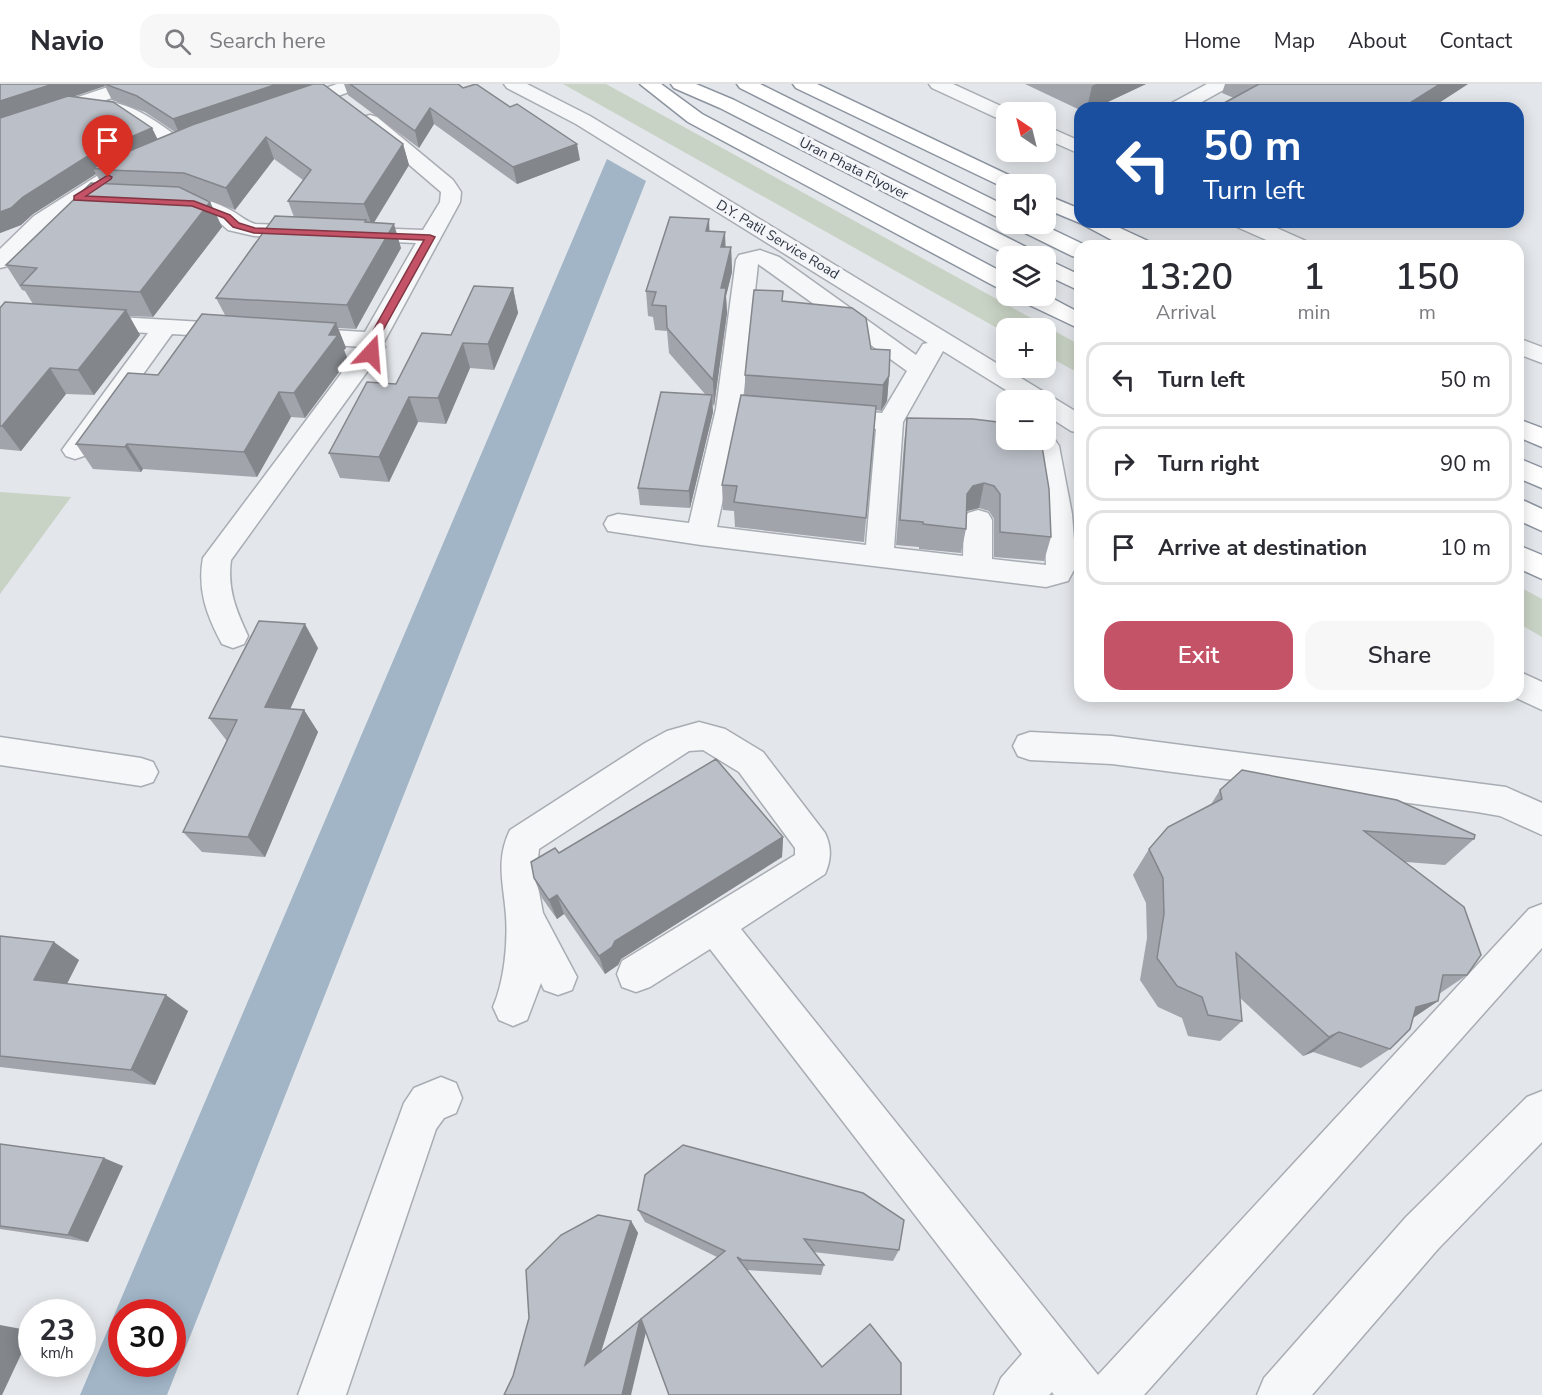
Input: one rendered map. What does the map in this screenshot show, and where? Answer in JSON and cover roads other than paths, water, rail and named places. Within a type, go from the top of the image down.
[{"type":"highway","points":[[649,84],[695,118],[996,278]]},
{"type":"highway","name":"Uran Phata Flyover","points":[[680,84],[727,104],[1006,246]]},
{"type":"highway","name":"Uran Phata Flyover","points":[[746,84],[996,209]]},
{"type":"highway","points":[[801,84],[996,176]]},
{"type":"highway","points":[[1056,206],[1074,214]]},
{"type":"highway","points":[[1102,228],[1128,240]]},
{"type":"highway","points":[[1045,234],[1074,248]]},
{"type":"highway","points":[[1056,271],[1074,281]]},
{"type":"highway","points":[[1049,306],[1074,319]]},
{"type":"highway","points":[[1524,430],[1542,438]]},
{"type":"highway","points":[[1524,470],[1542,479]]},
{"type":"highway","points":[[1524,511],[1542,520]]},
{"type":"highway","points":[[1524,558],[1542,568]]},
{"type":"street","points":[[0,129],[135,84]]},
{"type":"street","points":[[277,111],[324,88],[354,84]]},
{"type":"street","name":"D.Y. Patil Service Road","points":[[513,84],[583,120],[938,340],[1023,390]]},
{"type":"street","points":[[938,84],[996,110]]},
{"type":"street","points":[[1188,102],[1221,84]]},
{"type":"street","points":[[324,88],[400,145],[446,184],[451,192],[450,202],[371,343]]},
{"type":"street","points":[[56,110],[103,105],[125,109],[185,143],[158,155]]},
{"type":"street","points":[[1056,137],[1074,145]]},
{"type":"street","points":[[0,261],[42,221],[108,177],[128,168]]},
{"type":"street","points":[[77,198],[112,200]]},
{"type":"street","points":[[147,201],[194,203],[227,217],[236,225],[254,230],[430,237]]},
{"type":"street","points":[[1258,228],[1285,240]]},
{"type":"street","points":[[701,535],[740,410],[747,260],[760,257],[771,262],[920,369]]},
{"type":"street","points":[[0,317],[367,339],[371,343],[373,347],[371,353],[218,558],[213,578],[215,597],[233,636]]},
{"type":"street","points":[[75,450],[165,327]]},
{"type":"street","points":[[879,557],[897,429],[920,369],[938,340]]},
{"type":"street","points":[[1524,348],[1542,356]]},
{"type":"street","points":[[1056,410],[1074,420]]},
{"type":"street","points":[[852,419],[897,429]]},
{"type":"street","points":[[618,524],[1046,576],[1058,573],[1061,566],[1058,514],[1047,450]]},
{"type":"street","points":[[977,568],[978,520]]},
{"type":"street","points":[[1524,687],[1542,697]]},
{"type":"street","points":[[513,1007],[521,988],[525,917],[518,876],[522,841],[679,741],[699,735],[713,738],[751,762],[813,844],[812,863],[636,974]]},
{"type":"street","points":[[1030,746],[1112,750],[1478,797],[1506,802],[1542,820]]},
{"type":"street","points":[[0,751],[141,772]]},
{"type":"street","points":[[525,917],[558,977]]},
{"type":"street","points":[[1112,1395],[1542,921]]},
{"type":"street","points":[[714,926],[752,971],[1084,1395]]},
{"type":"street","points":[[322,1395],[419,1118],[429,1103],[441,1098]]},
{"type":"street","points":[[1281,1395],[1422,1233],[1542,1112]]},
{"type":"street","points":[[1018,1395],[1052,1355]]},
{"type":"water","points":[[607,159],[646,181],[186,1347],[186,1299],[121,1299]]},
{"type":"water","points":[[108,1329],[108,1377],[174,1377],[167,1395],[80,1395],[88,1377],[96,1377],[96,1357]]}]
